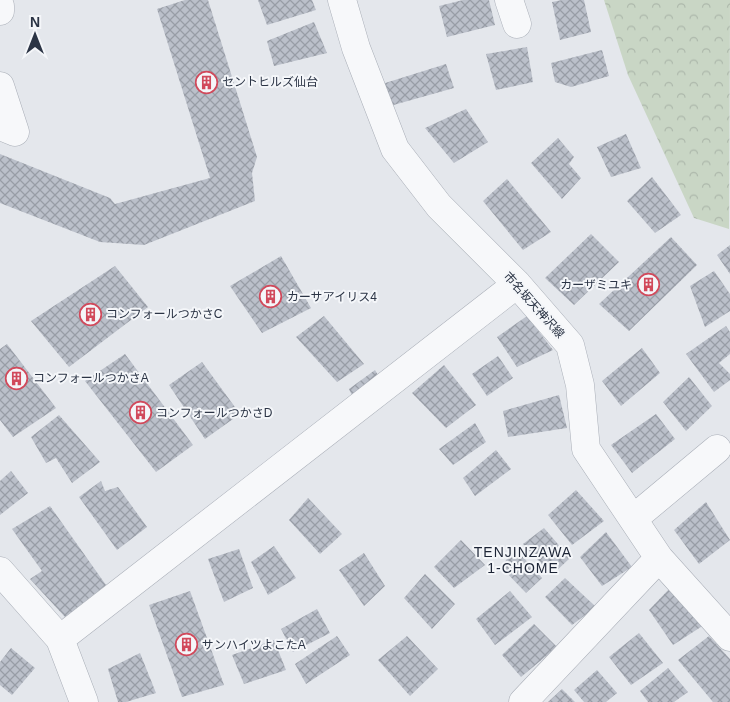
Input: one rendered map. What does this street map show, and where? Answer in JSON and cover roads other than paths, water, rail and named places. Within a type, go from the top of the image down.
[{"type":"street","name":"市名坂天神沢線","points":[[342,0],[356,48],[395,149],[439,206],[517,284],[570,345],[580,385],[586,449],[659,558],[730,637]]},
{"type":"street","points":[[0,6],[0,11]]},
{"type":"street","points":[[0,86],[15,132],[0,126]]},
{"type":"street","points":[[60,639],[517,284]]},
{"type":"street","points":[[633,519],[717,449]]},
{"type":"street","points":[[524,702],[659,558]]},
{"type":"street","points":[[0,571],[60,639],[84,702]]},
{"type":"place","name":"セントヒルズ仙台","points":[[206,82]]},
{"type":"place","name":"カーザミユキ","points":[[648,285]]},
{"type":"place","name":"カーサアイリス4","points":[[271,297]]},
{"type":"place","name":"コンフォールつかさC","points":[[90,314]]},
{"type":"place","name":"コンフォールつかさA","points":[[17,378]]},
{"type":"place","name":"コンフォールつかさD","points":[[140,413]]},
{"type":"place","name":"サンハイツよこたA","points":[[186,645]]},
{"type":"district","name":"TENJINZAWA 1-CHOME","points":[[523,560]]}]
